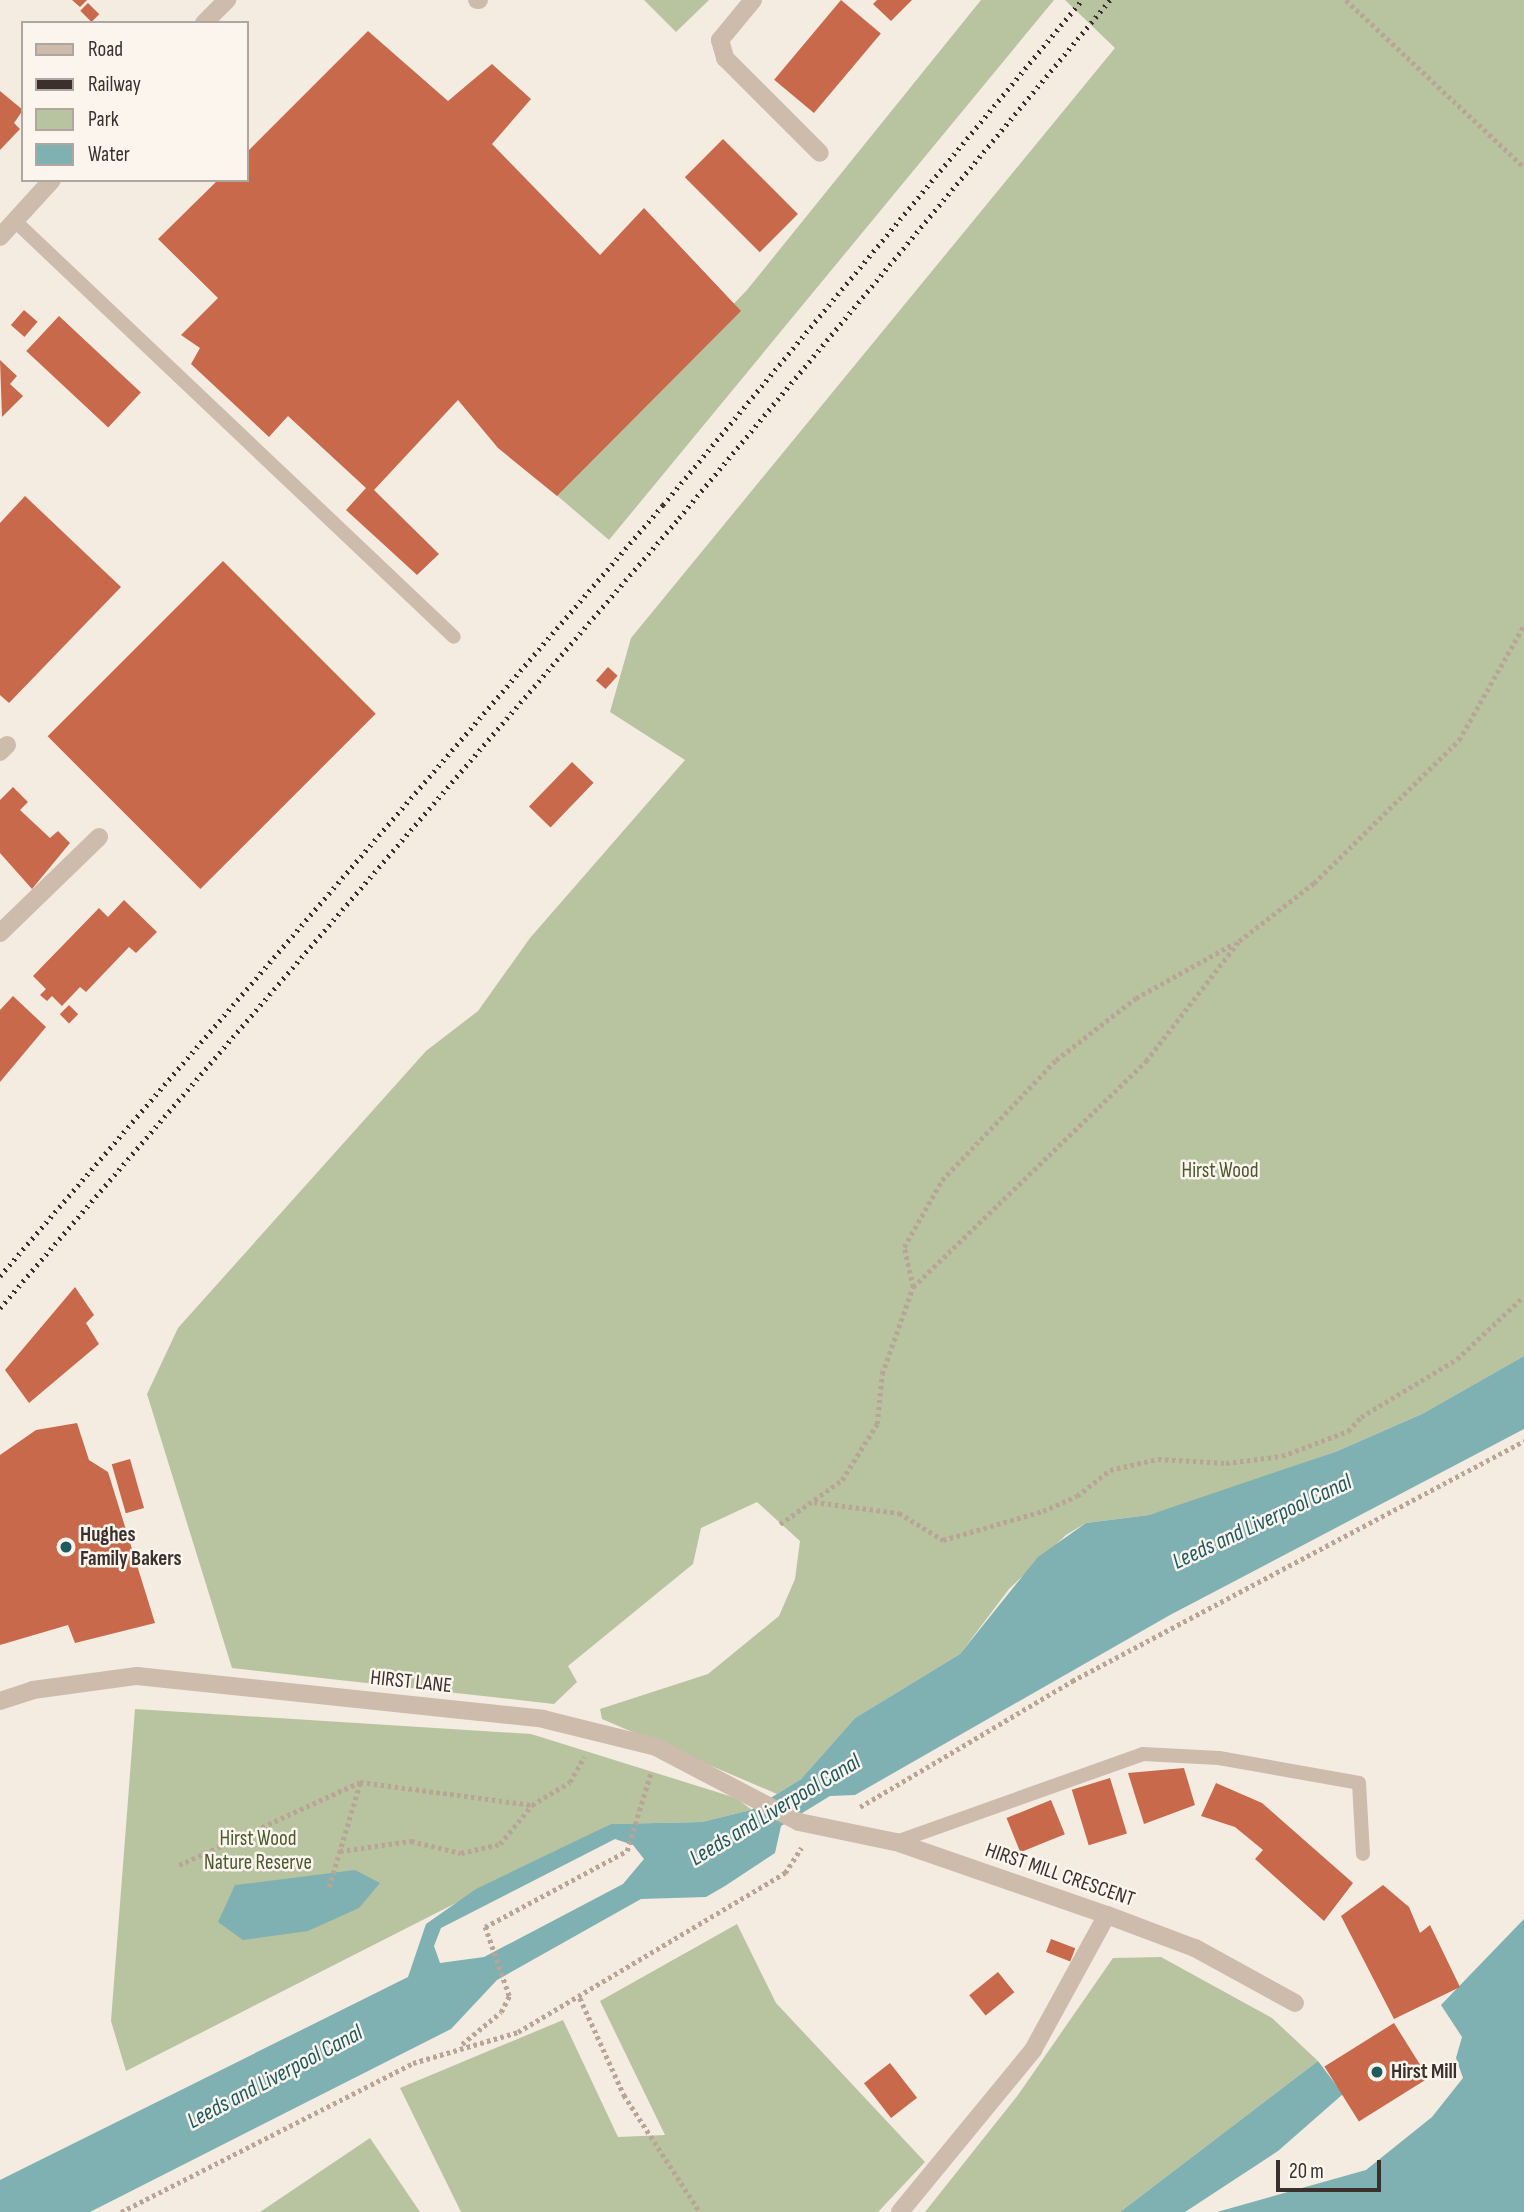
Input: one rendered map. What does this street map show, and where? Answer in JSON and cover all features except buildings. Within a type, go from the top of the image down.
[{"type":"street","points":[[206,21],[227,0]]},
{"type":"street","points":[[753,0],[720,40],[725,58],[820,153]]},
{"type":"street","points":[[0,237],[50,182]]},
{"type":"street","points":[[0,933],[99,837]]},
{"type":"street","name":"HIRST LANE","points":[[0,1701],[33,1690],[136,1676],[543,1719],[656,1747],[799,1822]]},
{"type":"street","name":"HIRST MILL CRESCENT","points":[[799,1822],[895,1842],[1107,1915],[1195,1948],[1295,2003]]},
{"type":"street","points":[[900,2212],[1033,2050],[1107,1915]]},
{"type":"lane","points":[[16,222],[454,637]]},
{"type":"lane","points":[[895,1842],[1143,1754],[1219,1758],[1359,1783],[1363,1854]]},
{"type":"path","points":[[1346,0],[1524,167]]},
{"type":"path","points":[[913,1287],[904,1247],[942,1180],[1056,1060],[1136,998],[1239,941],[1314,883],[1459,740],[1524,625]]},
{"type":"path","points":[[780,1524],[842,1480],[877,1424],[882,1374],[913,1287],[1146,1061],[1239,941]]},
{"type":"path","points":[[814,1502],[899,1513],[943,1540],[1043,1511],[1077,1496],[1110,1470],[1158,1459],[1226,1463],[1282,1457],[1348,1432],[1361,1417],[1457,1359],[1524,1296]]},
{"type":"path","points":[[460,2045],[518,2032],[580,1998],[634,1959],[785,1873],[805,1843],[824,1829],[1072,1681],[1524,1441]]},
{"type":"path","points":[[121,2212],[460,2045],[502,2012],[509,1996],[485,1943],[485,1927],[627,1851],[642,1814],[656,1747]]},
{"type":"path","points":[[340,1851],[411,1841],[461,1853],[500,1844],[532,1805],[570,1782],[588,1750]]},
{"type":"path","points":[[178,1865],[360,1782],[532,1805]]},
{"type":"path","points":[[329,1887],[360,1782]]},
{"type":"path","points":[[580,1998],[624,2095],[701,2212]]},
{"type":"green space","points":[[644,0],[709,0],[676,32]]},
{"type":"green space","points":[[981,0],[1054,0],[609,540],[553,492],[747,290]]},
{"type":"green space","name":"Hirst Wood","points":[[1065,0],[1524,0],[1524,1356],[1422,1414],[1335,1452],[1200,1500],[1149,1515],[1086,1523],[1066,1535],[1009,1589],[960,1654],[855,1718],[801,1779],[777,1794],[602,1719],[600,1709],[708,1674],[779,1616],[795,1579],[800,1541],[757,1502],[701,1528],[693,1564],[568,1666],[577,1682],[554,1704],[232,1668],[147,1394],[178,1328],[426,1051],[478,1011],[530,938],[685,760],[610,712],[631,638],[1115,48]]},
{"type":"green space","name":"Hirst Wood Nature Reserve","points":[[135,1709],[531,1734],[736,1798],[752,1810],[702,1822],[611,1824],[126,2071],[111,2021]]},
{"type":"green space","points":[[737,1924],[776,2003],[925,2162],[878,2212],[461,2212],[400,2088],[563,2020],[618,2137],[665,2135],[600,2001]]},
{"type":"green space","points":[[1161,1957],[1272,2018],[1318,2061],[1120,2212],[925,2212],[1018,2095],[1113,1958]]},
{"type":"green space","points":[[370,2138],[420,2212],[260,2212]]},
{"type":"water","name":"Leeds and Liverpool Canal","points":[[1524,1356],[1524,1429],[1170,1615],[855,1795],[830,1796],[781,1826],[775,1853],[706,1897],[641,1899],[497,1980],[451,2029],[90,2212],[0,2212],[0,2180],[408,1977],[426,1924],[476,1889],[611,1824],[702,1822],[751,1810],[801,1779],[855,1718],[960,1654],[1038,1557],[1086,1523],[1149,1515],[1335,1452],[1422,1414]],"holes":[[[615,1839],[633,1845],[644,1859],[623,1884],[484,1957],[440,1963],[434,1946],[441,1928]]]},
{"type":"water","points":[[355,1870],[380,1883],[359,1908],[308,1931],[243,1940],[218,1922],[235,1885]]},
{"type":"water","points":[[1524,1919],[1524,2212],[1217,2212],[1366,2170],[1432,2117],[1463,2078],[1456,2058],[1462,2037],[1441,2005]]},
{"type":"water","points":[[1318,2061],[1343,2094],[1278,2151],[1185,2212],[1120,2212]]},
{"type":"railway","points":[[0,1276],[663,505],[1082,0]]},
{"type":"railway","points":[[0,1308],[679,518],[1110,0]]},
{"type":"place","name":"Hughes Family Bakers","points":[[66,1547]]},
{"type":"place","name":"Hirst Mill","points":[[1377,2072]]}]
